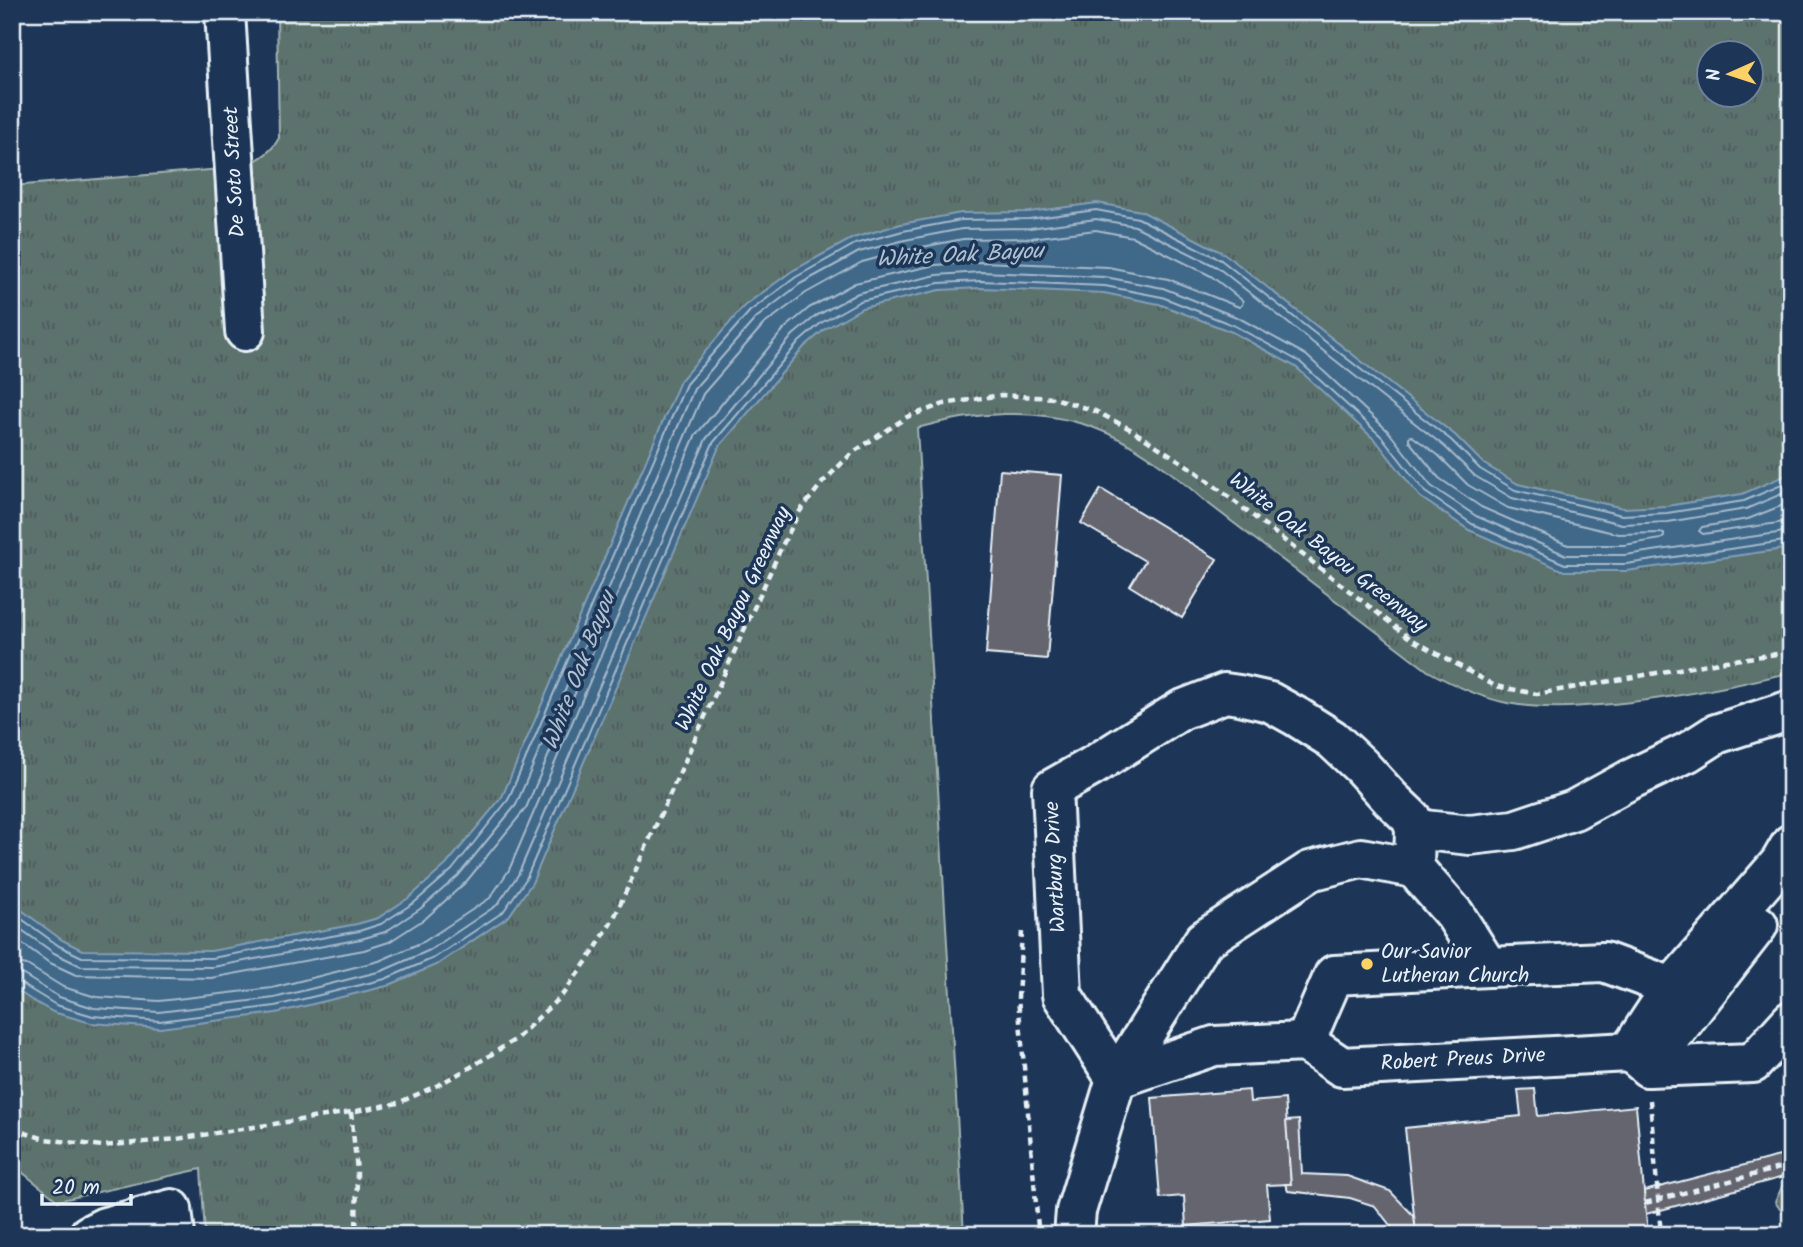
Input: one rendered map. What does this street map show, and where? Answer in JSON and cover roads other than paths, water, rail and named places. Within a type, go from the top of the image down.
[{"type":"street","name":"De Soto Street","points":[[225,12],[245,331]]},
{"type":"street","name":"Wartburg Drive","points":[[1116,1079],[1062,995],[1052,789],[1128,745],[1181,710],[1225,693],[1270,702],[1332,740],[1411,818],[1415,829]]},
{"type":"street","points":[[1414,868],[1415,829],[1470,835],[1514,830],[1574,810],[1716,734],[1791,710]]},
{"type":"street","points":[[1639,1059],[1672,988],[1780,863],[1791,844]]},
{"type":"street","points":[[1074,1235],[1076,1211],[1116,1079],[1204,940],[1310,871],[1361,858],[1414,868],[1455,915],[1488,967]]},
{"type":"street","points":[[1639,1059],[1791,883]]},
{"type":"street","points":[[1116,1079],[1214,1046],[1305,1042],[1334,975],[1604,962],[1672,988]]},
{"type":"street","name":"Robert Preus Drive","points":[[1305,1042],[1342,1067],[1639,1059],[1754,1063],[1791,1021]]},
{"type":"street","points":[[89,1235],[105,1227],[172,1209],[174,1235]]},
{"type":"water","name":"White Oak Bayou","points":[[1097,203],[1141,211],[1225,254],[1455,435],[1484,464],[1518,484],[1623,508],[1667,506],[1742,494],[1791,473],[1791,546],[1626,571],[1564,571],[1469,530],[1420,497],[1377,442],[1296,367],[1232,332],[1159,304],[1104,293],[981,288],[940,290],[862,308],[825,329],[804,347],[719,447],[532,883],[509,916],[438,964],[387,986],[276,1013],[160,1028],[91,1023],[53,1012],[12,987],[12,903],[62,940],[82,950],[211,951],[357,924],[378,918],[410,897],[446,865],[502,797],[680,381],[744,306],[792,271],[853,238],[901,224],[961,213],[1029,212]]},
{"type":"place","name":"Our Savior Lutheran Church","points":[[1367,964]]}]
